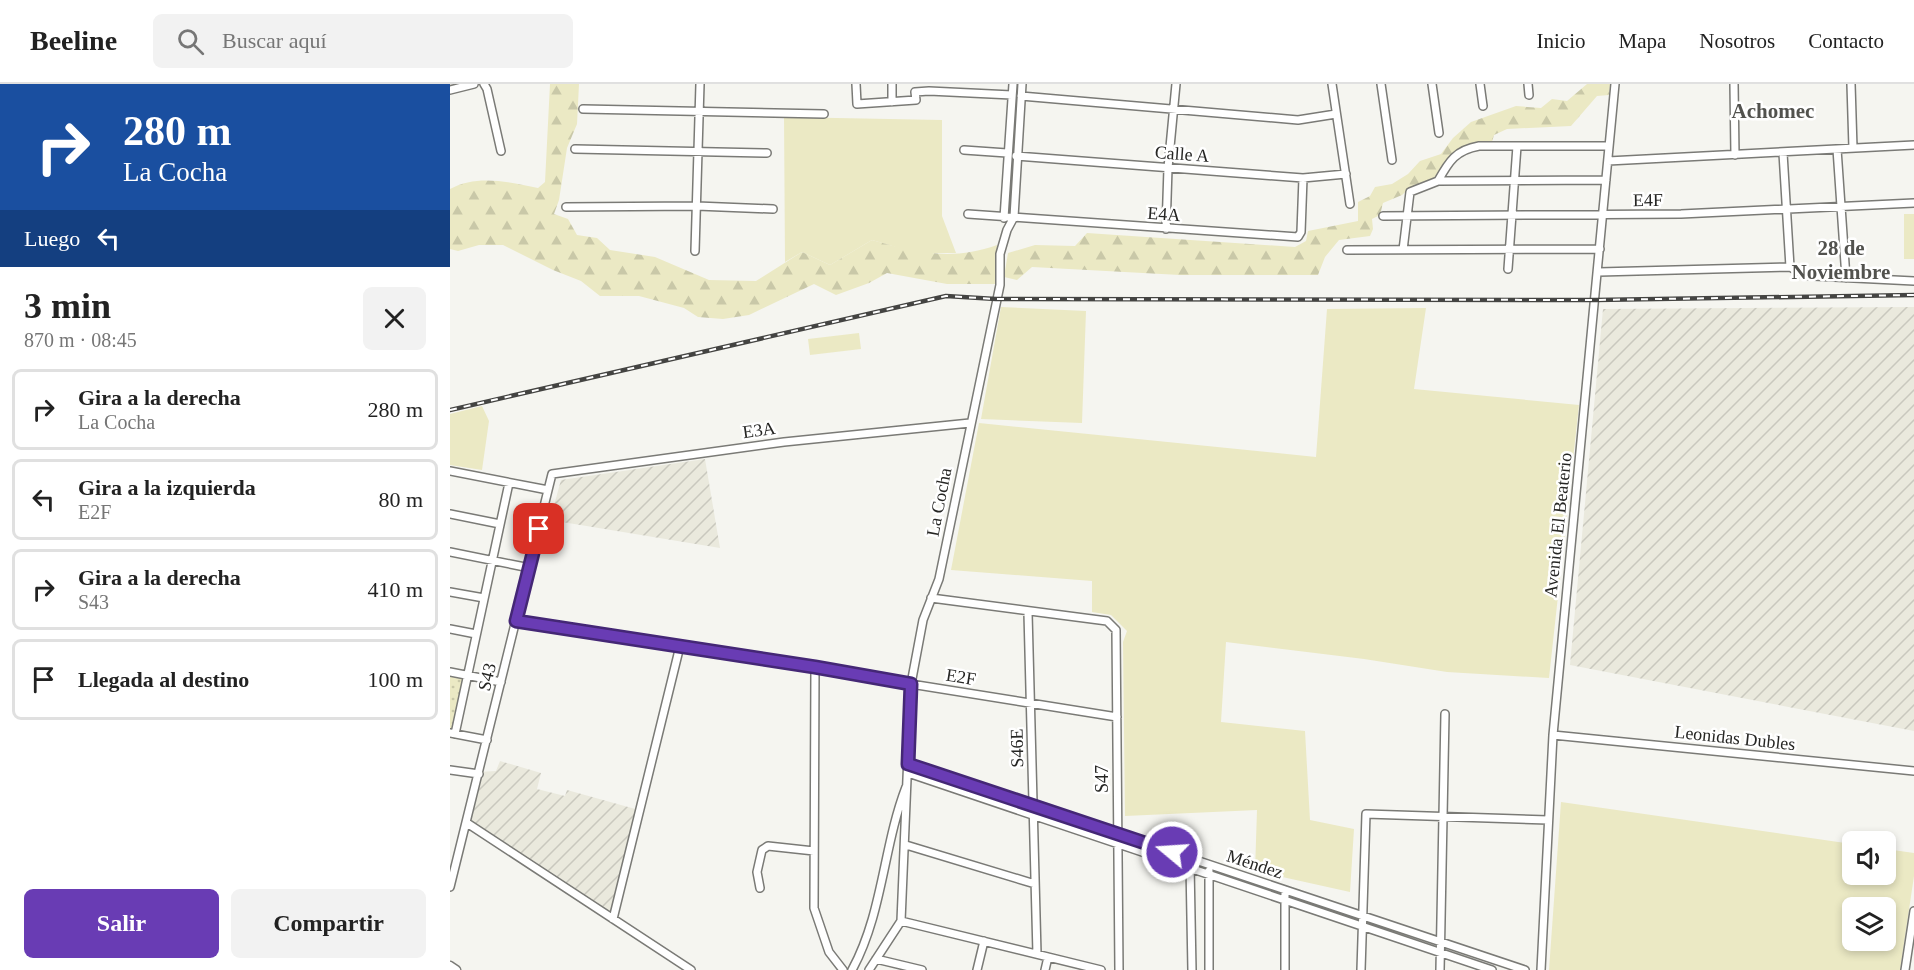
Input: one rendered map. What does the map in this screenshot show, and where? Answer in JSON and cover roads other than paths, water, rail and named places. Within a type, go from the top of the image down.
[{"type":"main road","points":[[450,966],[456,970]]},
{"type":"street","points":[[450,90],[474,84]]},
{"type":"street","points":[[484,84],[501,151]]},
{"type":"street","points":[[695,251],[700,84]]},
{"type":"street","points":[[856,84],[857,104],[916,100],[915,92],[929,90],[1012,95]]},
{"type":"street","points":[[892,84],[892,102]]},
{"type":"street","name":"La Cocha","points":[[1007,230],[1004,217],[1012,84]]},
{"type":"street","name":"La Cocha","points":[[868,970],[901,921],[911,684],[923,621],[939,579],[1001,278],[999,265],[1007,230],[1014,217],[1022,84]]},
{"type":"street","points":[[1166,229],[1168,168],[1176,84]]},
{"type":"street","points":[[1332,84],[1350,204]]},
{"type":"street","points":[[1381,84],[1392,160]]},
{"type":"street","points":[[1432,84],[1439,133]]},
{"type":"street","points":[[1480,84],[1483,106]]},
{"type":"street","points":[[1528,84],[1529,95]]},
{"type":"street","points":[[1734,84],[1736,155]]},
{"type":"street","points":[[1851,84],[1853,148]]},
{"type":"street","name":"Avenida El Beaterio","points":[[1541,970],[1553,735],[1599,272],[1615,85]]},
{"type":"street","points":[[1021,96],[1298,120],[1336,114]]},
{"type":"street","points":[[583,109],[824,114]]},
{"type":"street","points":[[1608,161],[1914,145]]},
{"type":"street","points":[[1508,268],[1517,146]]},
{"type":"street","points":[[1438,181],[1450,160],[1466,148],[1609,146]]},
{"type":"street","points":[[575,149],[767,153]]},
{"type":"street","points":[[1837,149],[1846,278]]},
{"type":"street","points":[[964,150],[1007,153]]},
{"type":"street","points":[[1783,153],[1790,267]]},
{"type":"street","name":"Calle A","points":[[1016,156],[1303,178],[1346,174]]},
{"type":"street","name":"E4A","points":[[968,214],[1298,237],[1301,232],[1303,178]]},
{"type":"street","points":[[1403,250],[1405,216],[1410,192],[1438,181],[1606,180]]},
{"type":"street","name":"E4F","points":[[1383,216],[1603,216],[1914,202]]},
{"type":"street","points":[[566,207],[697,206],[773,209]]},
{"type":"street","points":[[1347,250],[1600,249]]},
{"type":"street","points":[[1599,272],[1790,267],[1804,275],[1914,281]]},
{"type":"street","name":"E3A","points":[[552,474],[863,432],[970,423]]},
{"type":"street","points":[[450,471],[548,490]]},
{"type":"street","name":"S43","points":[[450,887],[552,474]]},
{"type":"street","points":[[487,740],[453,733],[468,675],[509,483]]},
{"type":"street","points":[[450,514],[500,524]]},
{"type":"street","points":[[450,552],[530,567]]},
{"type":"street","points":[[450,592],[484,598]]},
{"type":"street","points":[[931,598],[1028,613]]},
{"type":"street","name":"S47","points":[[1028,613],[1107,621],[1116,630],[1119,970]]},
{"type":"street","name":"S46E","points":[[1028,613],[1037,954]]},
{"type":"street","name":"E2F","points":[[516,621],[1117,717]]},
{"type":"street","points":[[450,629],[476,634]]},
{"type":"street","points":[[613,919],[680,646]]},
{"type":"street","points":[[815,667],[814,908],[830,952],[843,970]]},
{"type":"street","points":[[450,672],[501,682]]},
{"type":"street","points":[[1440,970],[1441,815],[1445,714]]},
{"type":"street","name":"Leonidas Dubles","points":[[1553,735],[1914,771]]},
{"type":"street","name":"Méndez","points":[[908,764],[1525,970]]},
{"type":"street","points":[[450,770],[479,774]]},
{"type":"street","name":"Méndez","points":[[908,772],[1492,970]]},
{"type":"street","name":"La Cocha","points":[[852,970],[865,946],[879,899],[895,814],[908,782]]},
{"type":"street","points":[[1361,970],[1366,814],[1548,820]]},
{"type":"street","points":[[467,823],[691,970]]},
{"type":"street","points":[[906,845],[1035,884]]},
{"type":"street","points":[[760,888],[757,872],[762,849],[768,846],[814,851]]},
{"type":"street","points":[[1190,858],[1192,970]]},
{"type":"street","points":[[1209,865],[1209,970]]},
{"type":"street","points":[[1285,890],[1285,970]]},
{"type":"street","points":[[1905,970],[1911,951],[1914,911]]},
{"type":"street","points":[[901,921],[1101,970]]},
{"type":"street","points":[[977,970],[984,941]]},
{"type":"street","points":[[1045,970],[1048,957]]},
{"type":"street","points":[[876,959],[922,970]]},
{"type":"railway","points":[[450,410],[946,296],[996,299],[1596,300],[1914,295]]},
{"type":"district","name":"Achomec","points":[[1773,111]]},
{"type":"district","name":"28 de Noviembre","points":[[1841,260]]}]
